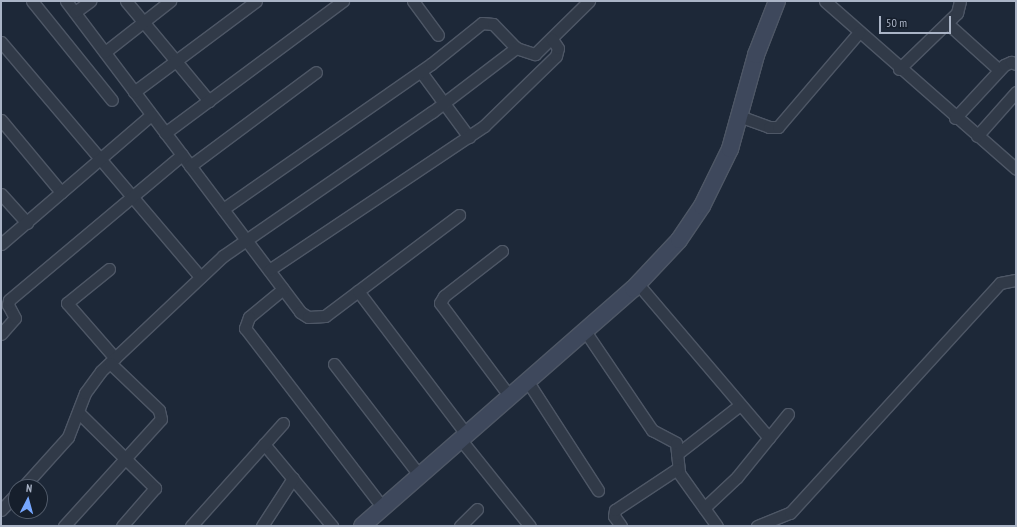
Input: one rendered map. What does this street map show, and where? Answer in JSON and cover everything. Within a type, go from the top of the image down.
[{"type":"street","points":[[32,1],[112,100]]},
{"type":"street","points":[[66,1],[300,312],[316,319],[358,291],[459,215]]},
{"type":"street","points":[[75,12],[90,1]]},
{"type":"street","points":[[126,1],[209,101]]},
{"type":"street","points":[[104,52],[170,1]]},
{"type":"street","points":[[134,92],[256,1]]},
{"type":"street","points":[[165,133],[343,1]]},
{"type":"street","points":[[413,1],[438,35]]},
{"type":"street","points":[[223,209],[421,72],[486,21],[493,24],[516,48],[535,54],[552,39],[589,1]]},
{"type":"street","points":[[362,526],[638,284],[679,240],[702,206],[730,149],[739,116],[777,1]]},
{"type":"street","points":[[825,1],[899,69],[1016,169]]},
{"type":"street","points":[[899,69],[959,10],[960,1]]},
{"type":"street","points":[[947,23],[999,70]]},
{"type":"street","points":[[739,116],[769,128],[778,127],[859,32]]},
{"type":"street","points":[[269,270],[468,137],[508,106],[556,56],[558,48],[552,39]]},
{"type":"street","points":[[1,42],[99,160],[200,277]]},
{"type":"street","points":[[30,479],[68,437],[90,384],[200,277],[245,237],[445,103],[516,48]]},
{"type":"street","points":[[955,118],[1008,62],[1016,64]]},
{"type":"street","points":[[190,166],[316,72]]},
{"type":"street","points":[[421,72],[445,103],[468,137]]},
{"type":"street","points":[[977,136],[1016,92]]},
{"type":"street","points":[[1,244],[152,115]]},
{"type":"street","points":[[3,126],[61,192]]},
{"type":"street","points":[[1,334],[15,318],[8,305],[10,300],[182,155]]},
{"type":"street","points":[[1,194],[27,223]]},
{"type":"street","points":[[502,251],[444,296],[440,303],[510,397]]},
{"type":"street","points":[[64,526],[158,424],[162,414],[112,361],[67,303],[109,269]]},
{"type":"street","points":[[757,526],[790,513],[1000,283],[1016,280]]},
{"type":"street","points":[[638,284],[740,406],[769,438]]},
{"type":"street","points":[[283,289],[249,317],[245,328],[383,508]]},
{"type":"street","points":[[358,291],[530,526]]},
{"type":"street","points":[[585,331],[652,430],[674,441],[677,454],[677,469],[717,526]]},
{"type":"street","points":[[334,364],[420,476]]},
{"type":"street","points":[[528,382],[598,490]]},
{"type":"street","points":[[677,454],[740,406]]},
{"type":"street","points":[[78,413],[127,457],[155,488],[122,526]]},
{"type":"street","points":[[704,508],[736,477],[788,414]]},
{"type":"street","points":[[194,525],[283,424]]},
{"type":"street","points":[[264,444],[332,526]]},
{"type":"street","points":[[621,526],[614,516],[615,510],[677,469]]},
{"type":"street","points":[[262,526],[293,478]]},
{"type":"street","points":[[1,510],[8,503]]},
{"type":"street","points":[[460,526],[477,509]]}]
